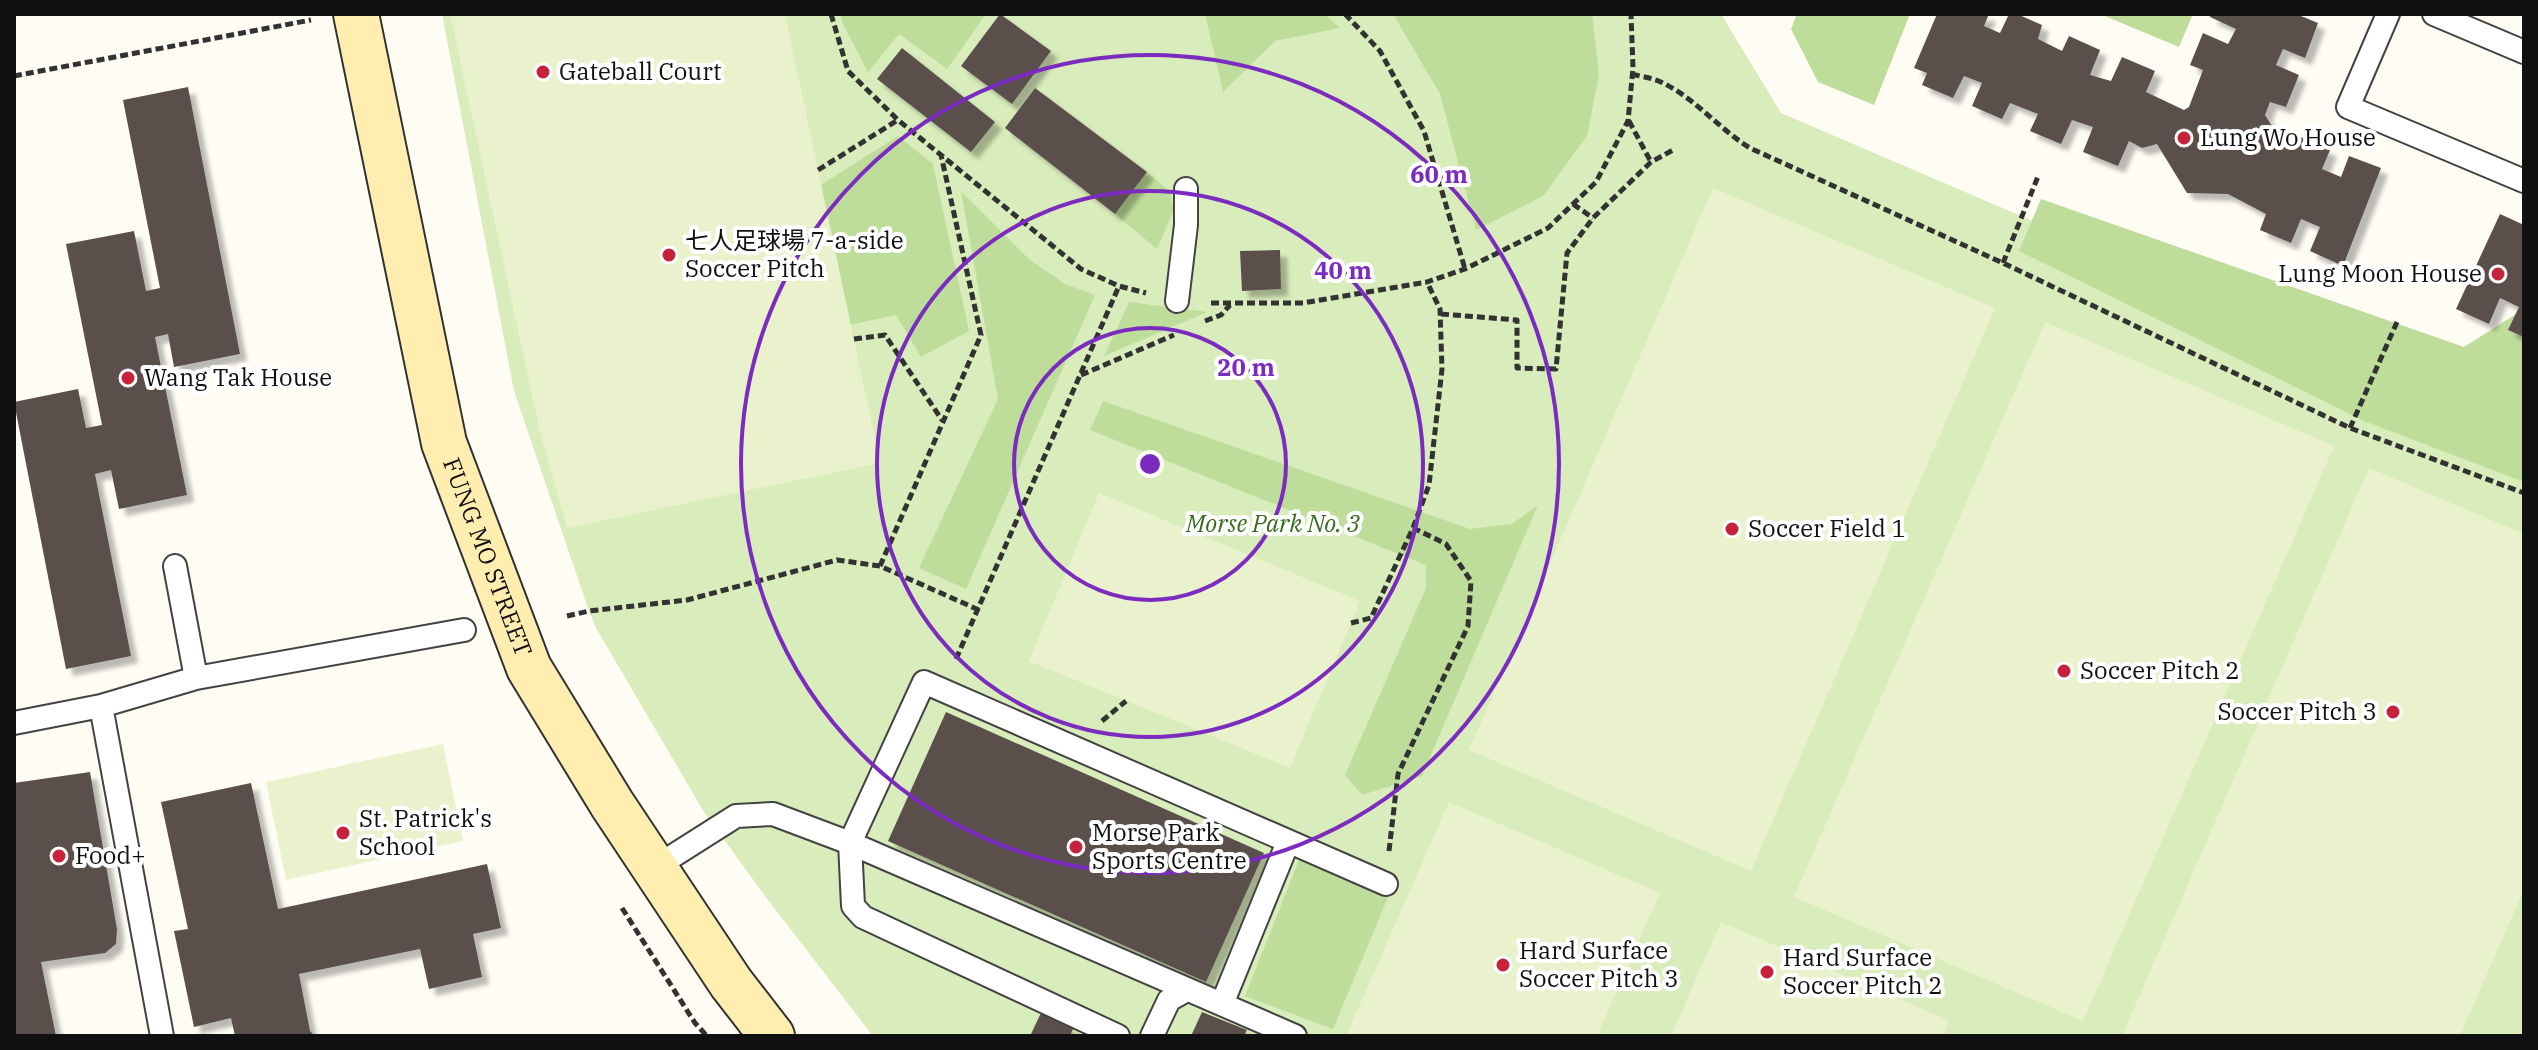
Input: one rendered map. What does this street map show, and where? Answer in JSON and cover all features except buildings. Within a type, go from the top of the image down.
[{"type":"main road","name":"FUNG MO STREET","points":[[356,14],[444,443],[529,668],[654,868],[731,983],[772,1036]]},
{"type":"lane","points":[[2388,14],[2348,107],[2524,181]]},
{"type":"lane","points":[[2434,14],[2524,52]]},
{"type":"lane","points":[[1177,301],[1186,225],[1186,189]]},
{"type":"lane","points":[[175,566],[196,678]]},
{"type":"lane","points":[[14,723],[101,706],[196,678],[464,630]]},
{"type":"lane","points":[[1118,1036],[863,917],[853,906],[850,843],[924,682],[1386,884]]},
{"type":"lane","points":[[101,706],[162,1036]]},
{"type":"lane","points":[[654,868],[736,816],[773,814],[850,843],[1295,1036]]},
{"type":"lane","points":[[1222,1004],[1288,842]]},
{"type":"lane","points":[[1152,1036],[1169,1000],[1187,990]]},
{"type":"path","points":[[831,14],[848,71],[898,120],[1081,269],[1119,286],[1177,301],[1230,304],[1303,303],[1427,282],[1465,269],[1548,228],[1596,182],[1628,121],[1632,74],[1631,14]]},
{"type":"path","points":[[1345,14],[1380,51],[1424,131],[1465,269]]},
{"type":"path","points":[[14,76],[311,20]]},
{"type":"path","points":[[1632,74],[1661,81],[1687,97],[1727,134],[1750,148],[2003,263],[2350,428],[2524,493]]},
{"type":"path","points":[[818,170],[898,120]]},
{"type":"path","points":[[1628,121],[1651,162]]},
{"type":"path","points":[[1441,314],[1517,320],[1517,368],[1556,369],[1567,253],[1593,218],[1651,162],[1673,150]]},
{"type":"path","points":[[880,566],[981,335],[941,154]]},
{"type":"path","points":[[2003,263],[2039,174]]},
{"type":"path","points":[[1573,204],[1593,218]]},
{"type":"path","points":[[1351,623],[1371,618],[1413,528],[1429,485],[1442,369],[1441,314],[1427,282]]},
{"type":"path","points":[[924,682],[958,658],[1119,286]]},
{"type":"path","points":[[1193,327],[1221,315],[1230,304]]},
{"type":"path","points":[[2350,428],[2397,322]]},
{"type":"path","points":[[1081,375],[1179,333]]},
{"type":"path","points":[[854,339],[885,335],[943,421]]},
{"type":"path","points":[[1386,884],[1398,774],[1468,626],[1471,581],[1446,544],[1413,528]]},
{"type":"path","points":[[567,616],[687,600],[837,560],[880,566],[979,610]]},
{"type":"path","points":[[621,907],[695,1023],[707,1036]]},
{"type":"green space","name":"Morse Park No. 3","points":[[442,14],[1721,14],[1781,113],[2524,432],[2524,1036],[873,1036],[704,812],[596,628],[514,391]]},
{"type":"green space","name":"七人足球場 7-a-side Soccer Pitch","points":[[450,14],[785,14],[880,463],[567,528],[540,432]]},
{"type":"green space","points":[[841,14],[986,14],[947,69],[899,34],[868,72],[843,24]]},
{"type":"green space","points":[[1205,14],[1325,14],[1340,28],[1275,41],[1223,92]]},
{"type":"green space","points":[[1393,14],[1592,14],[1599,75],[1587,136],[1543,196],[1476,230],[1440,94]]},
{"type":"green space","points":[[1797,14],[1910,14],[1874,105],[1818,82],[1791,29]]},
{"type":"green space","points":[[2100,14],[2193,14],[2179,47]]},
{"type":"green space","points":[[898,136],[933,164],[969,331],[921,357],[896,315],[850,325],[821,185]]},
{"type":"green space","points":[[1147,172],[1170,192],[1174,210],[1157,249],[1115,214]]},
{"type":"green space","name":"Soccer Field 1","points":[[1713,188],[1995,308],[1751,871],[1469,750]]},
{"type":"green space","points":[[961,191],[1030,260],[1065,284],[1095,295],[966,589],[919,568],[998,399]]},
{"type":"green space","points":[[2041,199],[2464,347],[2524,309],[2524,482],[2364,421],[2019,251]]},
{"type":"green space","points":[[1129,302],[1207,312],[1104,356]]},
{"type":"green space","name":"Soccer Pitch 2","points":[[2045,322],[2334,446],[2083,1021],[1794,897]]},
{"type":"green space","points":[[1103,401],[1470,529],[1512,524],[1538,505],[1422,776],[1362,795],[1345,775],[1426,588],[1426,565],[1090,430]]},
{"type":"green space","name":"Soccer Pitch 3","points":[[2369,468],[2524,534],[2524,889],[2460,1036],[2122,1036]]},
{"type":"green space","points":[[1099,493],[1360,601],[1290,768],[1029,661]]},
{"type":"green space","points":[[443,744],[463,841],[286,880],[266,782]]},
{"type":"green space","name":"Hard Surface Soccer Pitch 3","points":[[1449,802],[1660,893],[1597,1036],[1346,1036]]},
{"type":"green space","points":[[1299,860],[1389,895],[1333,1029],[1245,996]]},
{"type":"green space","name":"Hard Surface Soccer Pitch 2","points":[[1721,922],[1950,1021],[1943,1036],[1671,1036]]},
{"type":"place","name":"Gateball Court","points":[[543,72]]},
{"type":"place","name":"Lung Wo House","points":[[2184,138]]},
{"type":"place","name":"七人足球場 7-a-side Soccer Pitch","points":[[669,255]]},
{"type":"place","name":"Lung Moon House","points":[[2498,274]]},
{"type":"place","name":"Wang Tak House","points":[[128,378]]},
{"type":"place","name":"Soccer Field 1","points":[[1732,529]]},
{"type":"place","name":"Soccer Pitch 2","points":[[2064,671]]},
{"type":"place","name":"Soccer Pitch 3","points":[[2393,712]]},
{"type":"place","name":"St. Patrick's School","points":[[343,833]]},
{"type":"place","name":"Morse Park Sports Centre","points":[[1076,847]]},
{"type":"place","name":"Food+","points":[[59,856]]},
{"type":"place","name":"Hard Surface Soccer Pitch 3","points":[[1503,965]]},
{"type":"place","name":"Hard Surface Soccer Pitch 2","points":[[1767,972]]}]
